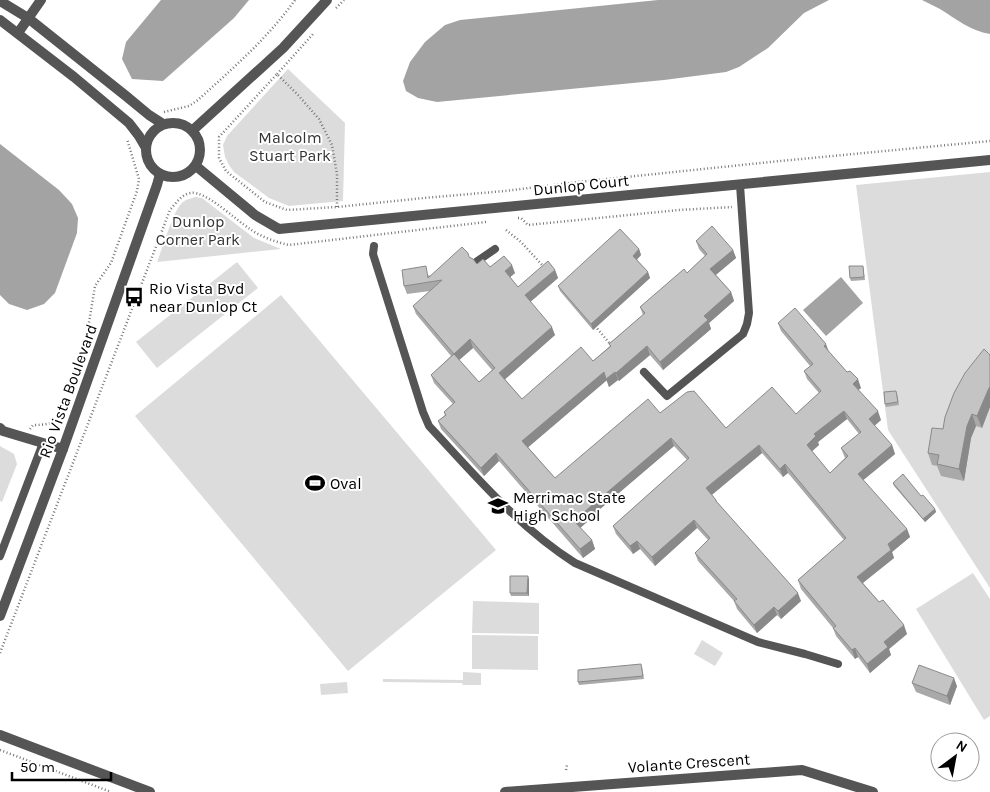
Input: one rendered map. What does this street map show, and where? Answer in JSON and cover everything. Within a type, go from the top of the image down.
[{"type":"street","points":[[18,33],[41,0]]},
{"type":"street","points":[[193,130],[283,48],[327,0]]},
{"type":"street","points":[[0,1],[28,18],[148,115],[163,124]]},
{"type":"street","points":[[0,20],[74,77],[129,123],[140,136],[146,148]]},
{"type":"street","points":[[174,122],[184,124],[193,130],[198,138],[201,148],[200,158],[196,166],[188,173],[179,177],[160,174],[152,167],[147,158],[148,138],[154,129],[163,124],[174,122]]},
{"type":"street","name":"Dunlop Court","points":[[196,166],[255,215],[279,229],[990,160]]},
{"type":"street","name":"Rio Vista Boulevard","points":[[0,616],[63,449],[160,174]]},
{"type":"street","points":[[0,428],[3,431],[63,449]]},
{"type":"street","points":[[0,735],[150,792]]},
{"type":"street","name":"Volante Crescent","points":[[505,792],[802,770],[873,792]]},
{"type":"lane","points":[[644,372],[667,396],[743,334],[749,313],[740,185]]},
{"type":"lane","points":[[374,246],[373,254],[429,426],[521,521],[555,550],[575,563],[758,642],[838,664]]},
{"type":"lane","points":[[476,262],[495,249]]},
{"type":"lane","name":"Rio Vista Boulevard","points":[[0,556],[43,443]]},
{"type":"path","points":[[160,110],[164,112],[176,110],[189,106],[198,100],[260,42],[295,0]]},
{"type":"path","points":[[337,207],[337,174],[332,145],[319,120],[277,74],[219,137],[220,158],[226,171],[243,186],[265,202],[287,210],[337,207],[505,192],[578,182],[990,141]]},
{"type":"path","points":[[77,376],[79,359],[87,335],[95,286],[111,263],[137,191],[139,179],[127,140],[131,134]]},
{"type":"path","points":[[0,653],[170,210],[184,195],[193,192],[205,196],[251,230],[276,242],[289,245],[493,221]]},
{"type":"path","points":[[513,219],[521,218],[528,225],[679,210],[742,206]]},
{"type":"path","points":[[506,230],[521,242],[547,271]]},
{"type":"path","points":[[591,321],[616,350]]},
{"type":"path","points":[[22,437],[33,425],[45,425],[53,422],[62,417],[64,413]]},
{"type":"path","points":[[0,750],[111,792]]},
{"type":"path","points":[[566,770],[567,765]]},
{"type":"green space","name":"Malcolm Stuart Park","points":[[288,69],[345,123],[343,201],[289,206],[269,198],[234,172],[225,157],[223,145],[227,136]]},
{"type":"green space","points":[[990,172],[990,588],[888,430],[856,185]]},
{"type":"green space","name":"Dunlop Corner Park","points":[[195,197],[202,198],[254,238],[281,249],[157,262],[178,208],[187,200]]},
{"type":"green space","points":[[237,262],[258,288],[157,368],[136,342]]},
{"type":"green space","name":"Oval","points":[[281,295],[496,550],[348,671],[135,416]]},
{"type":"green space","points":[[0,446],[14,454],[17,464],[2,502],[0,501]]},
{"type":"green space","points":[[973,573],[990,599],[990,716],[984,720],[916,609]]},
{"type":"green space","points":[[473,601],[539,603],[539,634],[472,633]]},
{"type":"green space","points":[[472,635],[538,636],[538,670],[472,669]]},
{"type":"green space","points":[[702,640],[723,653],[715,666],[694,654]]},
{"type":"green space","points":[[463,672],[481,673],[481,685],[383,682],[383,679],[463,680]]},
{"type":"green space","points":[[347,682],[348,693],[321,695],[320,684]]},
{"type":"shaded area","points":[[161,0],[249,0],[234,18],[163,81],[132,79],[122,59],[126,42]]},
{"type":"shaded area","points":[[658,0],[829,0],[804,13],[768,48],[739,67],[726,72],[664,80],[437,102],[418,98],[406,91],[403,81],[410,62],[425,42],[445,25],[460,20]]},
{"type":"shaded area","points":[[922,0],[990,0],[990,34],[958,21]]},
{"type":"shaded area","points":[[0,144],[59,190],[72,204],[78,218],[77,233],[55,293],[44,304],[27,310],[9,304],[0,295]]},
{"type":"shaded area","points":[[841,277],[863,303],[826,336],[803,310]]},
{"type":"building","points":[[712,226],[733,250],[710,269],[731,292],[704,316],[708,320],[660,362],[647,346],[616,373],[606,379],[604,372],[522,441],[555,478],[648,399],[660,413],[687,392],[694,391],[726,428],[772,387],[796,414],[821,391],[804,371],[813,364],[778,323],[795,308],[847,372],[850,371],[858,379],[853,384],[878,411],[869,419],[892,445],[858,474],[907,529],[888,544],[891,550],[857,577],[879,602],[883,600],[904,625],[884,642],[888,647],[867,664],[855,648],[852,650],[833,628],[836,626],[798,580],[846,538],[785,464],[780,469],[759,445],[706,488],[798,593],[778,611],[774,607],[754,625],[734,601],[737,599],[695,553],[710,538],[694,520],[652,557],[637,541],[630,546],[613,526],[689,458],[671,438],[583,513],[575,522],[592,540],[580,549],[496,453],[481,468],[438,421],[446,415],[444,412],[455,402],[431,375],[454,354],[413,306],[442,280],[404,286],[402,270],[426,266],[428,278],[462,247],[477,264],[483,259],[490,267],[504,256],[512,265],[505,271],[518,287],[548,261],[555,270],[525,295],[552,327],[499,373],[522,399],[581,347],[593,361],[611,346],[609,344],[645,313],[640,307],[684,269],[687,273],[707,254],[696,241]],"holes":[[[470,339],[495,368],[479,382],[454,354]],[[844,411],[861,432],[841,448],[848,456],[830,473],[807,445],[816,436],[814,434]]]},
{"type":"building","points":[[620,229],[639,249],[633,256],[648,272],[591,324],[558,286]]},
{"type":"building","points":[[849,266],[863,266],[864,277],[850,278]]},
{"type":"building","points":[[984,349],[990,355],[990,387],[977,416],[972,414],[967,426],[959,469],[937,464],[939,455],[928,453],[932,428],[943,429],[945,417],[954,393],[965,373]]},
{"type":"building","points":[[896,391],[898,402],[885,404],[884,392]]},
{"type":"building","points":[[903,474],[921,496],[923,495],[935,509],[923,519],[893,483]]},
{"type":"building","points":[[510,576],[528,576],[527,593],[510,593]]},
{"type":"building","points":[[641,664],[643,676],[578,682],[578,670]]},
{"type":"building","points":[[919,665],[954,678],[947,696],[912,683]]},
{"type":"place","name":"Rio Vista Bvd near Dunlop Ct","points":[[134,297]]},
{"type":"place","name":"Oval","points":[[315,483]]},
{"type":"place","name":"Merrimac State High School","points":[[498,506]]}]
